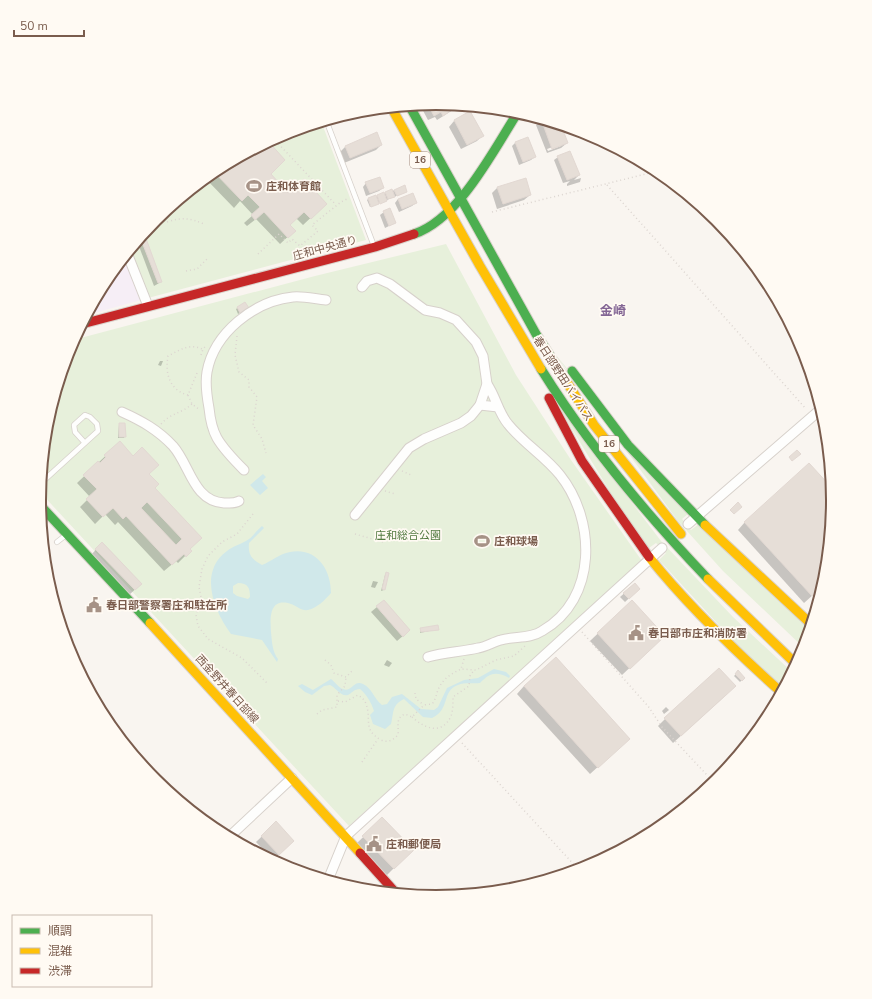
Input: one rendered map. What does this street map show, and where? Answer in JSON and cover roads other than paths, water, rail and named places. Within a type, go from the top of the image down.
[{"type":"main road","name":"春日部野田バイパス","points":[[412,110],[536,334],[594,425],[664,515],[688,542]]},
{"type":"main road","name":"春日部野田バイパス","points":[[394,112],[449,212],[542,371],[584,434],[656,524],[738,610],[791,660]]},
{"type":"main road","name":"庄和中央通り","points":[[88,322],[375,247],[427,230],[462,199],[514,118]]},
{"type":"main road","name":"16","points":[[494,257],[508,272],[556,349],[604,415],[648,468],[751,570],[807,620]]},
{"type":"main road","name":"16","points":[[542,371],[544,388],[582,461],[650,558],[683,597],[721,637],[777,689]]},
{"type":"main road","name":"西金野井春日部線","points":[[46,512],[391,887]]},
{"type":"main road","points":[[745,602],[778,634]]},
{"type":"street","points":[[129,259],[148,306]]},
{"type":"street","points":[[362,287],[367,281],[377,278],[390,284],[403,296],[425,310],[440,313],[456,320],[476,342],[483,356],[487,384],[495,396],[498,407],[506,423],[559,474],[573,493],[582,516],[587,560],[582,582],[564,613],[542,632],[501,640],[479,648],[446,652],[428,658]]},
{"type":"street","points":[[244,470],[232,458],[217,438],[211,422],[207,400],[207,373],[213,355],[225,335],[255,309],[274,301],[293,297],[326,300]]},
{"type":"street","points":[[355,515],[409,448],[424,439],[461,423],[471,416],[480,405],[487,384]]},
{"type":"street","points":[[480,405],[498,407]]},
{"type":"street","points":[[122,412],[156,430],[173,446],[181,458],[192,481],[201,492],[209,498],[219,502],[234,504],[239,501]]},
{"type":"street","points":[[688,524],[698,517],[817,413]]},
{"type":"street","points":[[330,875],[346,836],[662,548]]},
{"type":"street","points":[[234,833],[292,778]]},
{"type":"lane","points":[[328,125],[375,247]]},
{"type":"lane","points":[[47,478],[85,443],[98,429],[97,424],[90,417],[85,415],[74,425],[75,432],[85,443]]},
{"type":"lane","points":[[57,542],[67,534]]},
{"type":"water","points":[[263,474],[266,477],[262,481],[268,488],[260,495],[250,485]]},
{"type":"water","points":[[262,526],[264,528],[249,543],[251,556],[255,561],[262,565],[286,553],[300,551],[308,553],[321,562],[328,576],[331,593],[321,603],[308,610],[303,610],[291,604],[284,603],[278,603],[275,606],[271,615],[271,626],[273,646],[278,659],[277,662],[262,640],[231,634],[219,614],[212,592],[211,580],[213,570],[218,560],[229,549],[249,539]],"holes":[[[238,583],[244,584],[248,587],[250,591],[250,597],[248,599],[237,596],[233,593],[233,586]]]},
{"type":"water","points":[[494,669],[506,672],[510,676],[509,678],[500,674],[493,674],[480,683],[458,685],[449,691],[442,710],[432,718],[423,717],[404,699],[395,707],[391,724],[385,729],[373,724],[370,715],[374,711],[373,708],[367,696],[360,689],[348,695],[343,695],[330,685],[324,686],[312,695],[305,692],[298,686],[302,684],[313,690],[331,679],[346,690],[357,683],[360,683],[369,688],[382,705],[387,704],[392,697],[402,694],[421,709],[434,710],[438,707],[447,688],[464,680],[478,678]]},
{"type":"place","name":"庄和体育館","points":[[254,186]]},
{"type":"place","name":"庄和球場","points":[[482,541]]},
{"type":"place","name":"春日部警察署庄和駐在所","points":[[94,605]]},
{"type":"place","name":"春日部市庄和消防署","points":[[636,633]]},
{"type":"place","name":"庄和郵便局","points":[[374,844]]},
{"type":"district","name":"金崎","points":[[613,311]]},
{"type":"park label","name":"庄和総合公園","points":[[408,535]]}]
